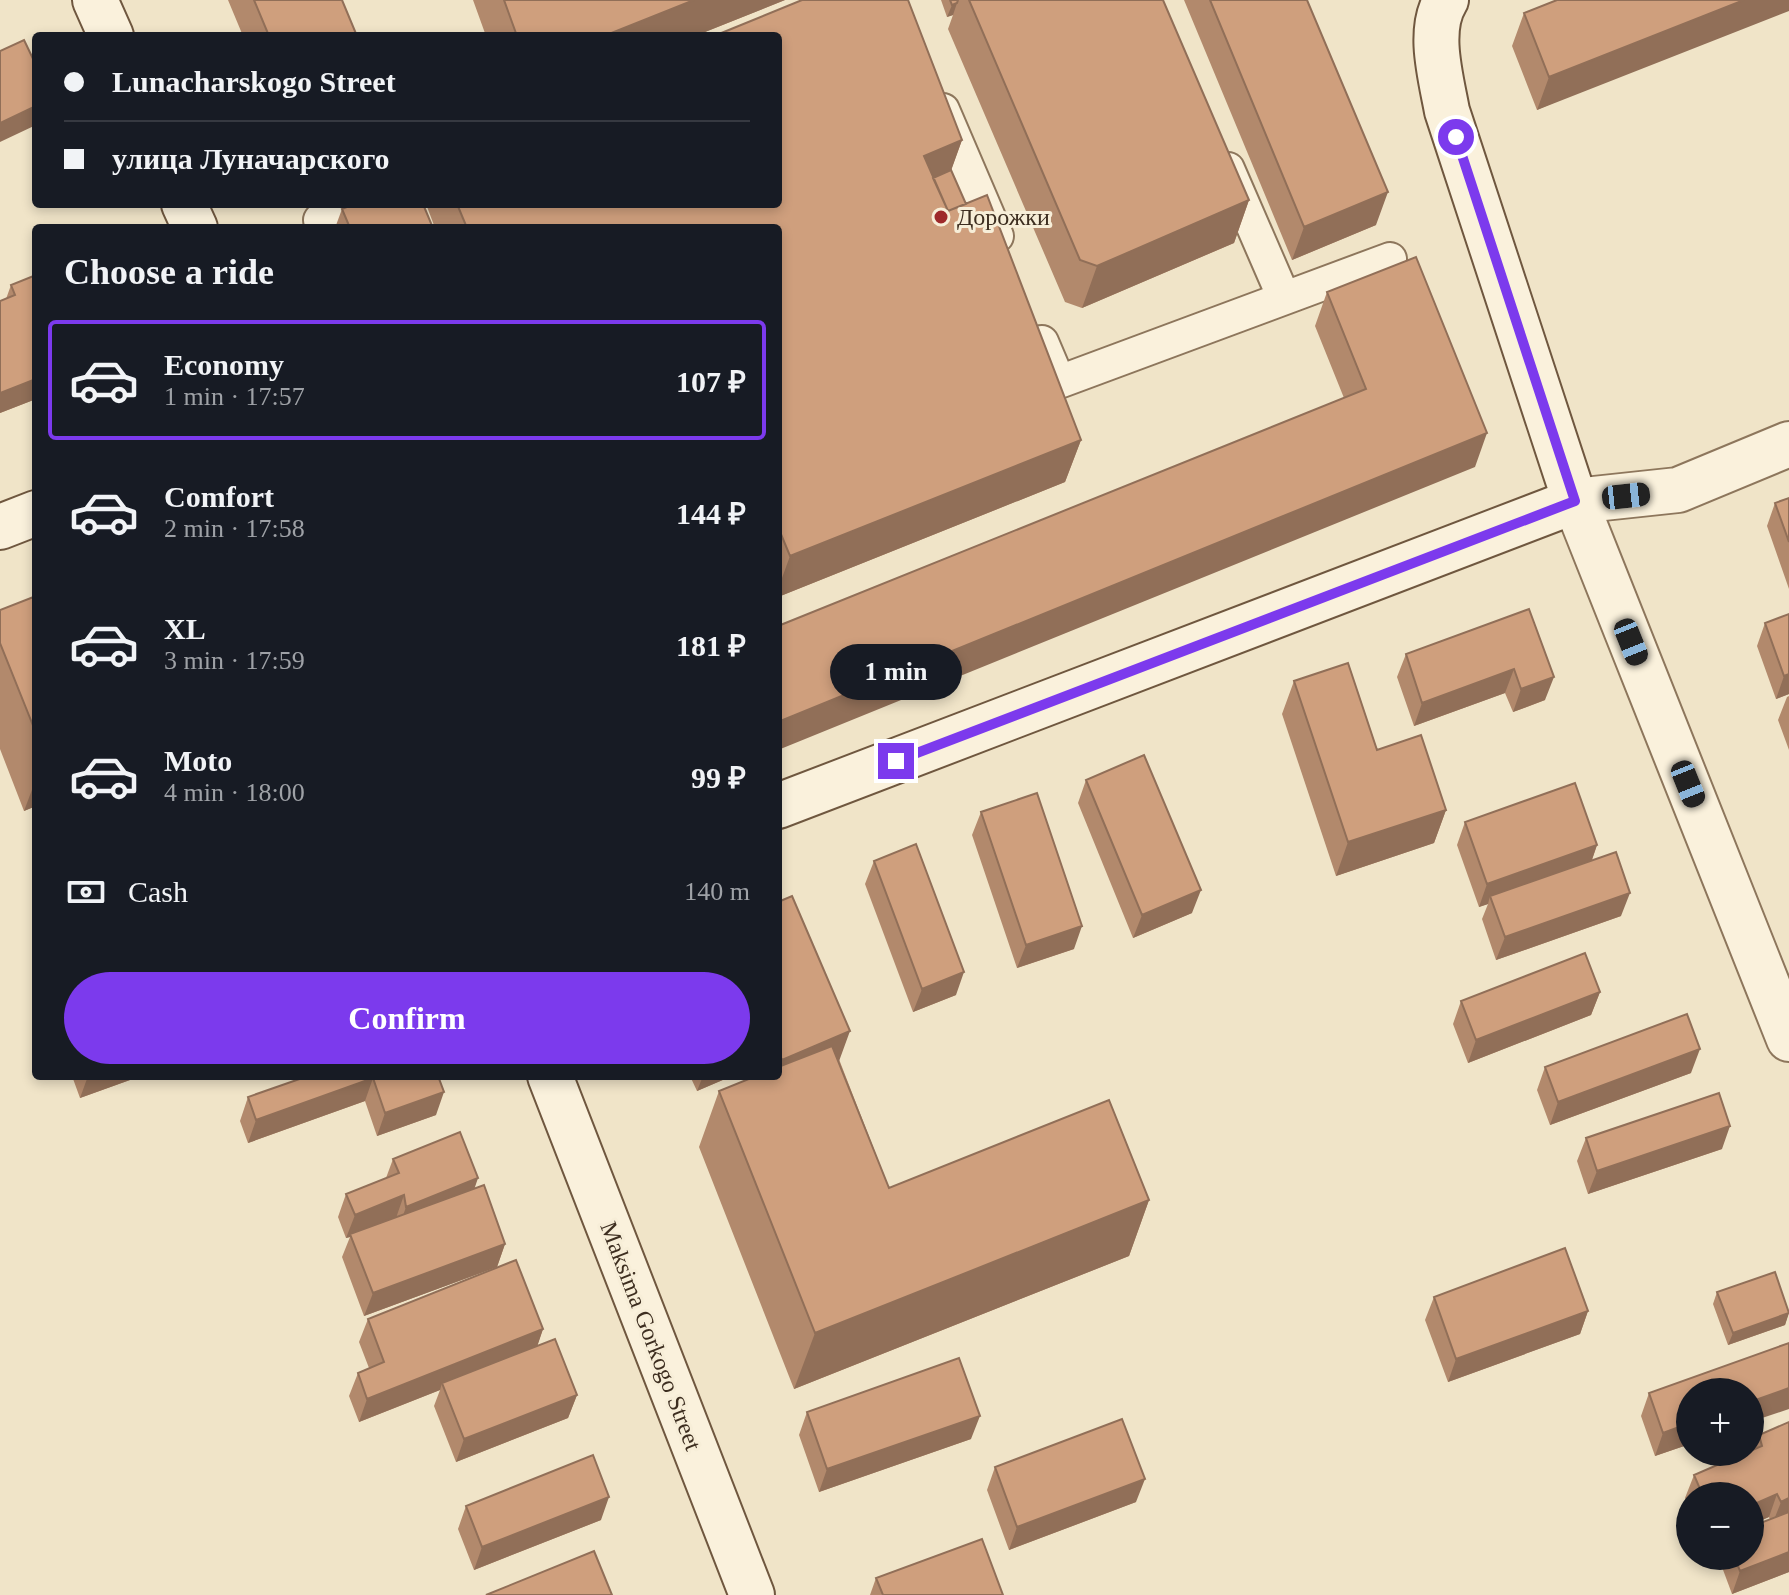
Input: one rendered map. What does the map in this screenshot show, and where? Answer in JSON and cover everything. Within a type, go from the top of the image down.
[{"type":"street","points":[[95,0],[109,32]]},
{"type":"street","points":[[1446,0],[1442,7],[1437,54],[1447,111],[1575,501],[1789,1039]]},
{"type":"street","points":[[782,804],[1575,501],[1678,490],[1789,444]]},
{"type":"street","points":[[0,527],[32,515]]},
{"type":"street","name":"Maksima Gorkogo Street","points":[[552,1080],[752,1595]]},
{"type":"lane","points":[[934,88],[1009,265]]},
{"type":"lane","points":[[1217,142],[1284,298]]},
{"type":"lane","points":[[320,220],[348,208]]},
{"type":"lane","points":[[1028,309],[1059,382],[1390,259]]},
{"type":"building","points":[[254,0],[342,0],[355,32],[267,32]]},
{"type":"building","points":[[504,0],[694,0],[614,32],[516,32]]},
{"type":"building","points":[[802,0],[908,0],[962,140],[924,156],[948,211],[987,195],[1081,440],[790,556],[782,537],[782,224],[465,224],[459,208],[782,208],[782,32],[724,32]]},
{"type":"building","points":[[969,0],[1163,0],[1249,200],[1097,266],[1080,260]]},
{"type":"building","points":[[1210,0],[1307,0],[1388,192],[1304,227]]},
{"type":"building","points":[[1557,0],[1744,0],[1549,77],[1524,13]]},
{"type":"building","points":[[24,40],[32,57],[32,108],[0,123],[0,51]]},
{"type":"building","points":[[951,170],[966,204],[948,211],[933,178]]},
{"type":"building","points":[[425,208],[431,224],[348,224],[342,209]]},
{"type":"building","points":[[1416,257],[1487,433],[782,720],[782,624],[1366,389],[1327,292]]},
{"type":"building","points":[[32,277],[32,381],[0,393],[0,301],[15,295],[11,285]]},
{"type":"building","points":[[1789,498],[1789,542],[1775,503]]},
{"type":"building","points":[[32,598],[32,723],[0,643],[0,610]]},
{"type":"building","points":[[1529,609],[1554,677],[1521,689],[1514,669],[1422,703],[1406,654]]},
{"type":"building","points":[[1789,614],[1789,674],[1784,676],[1765,623]]},
{"type":"building","points":[[1348,663],[1377,750],[1421,735],[1446,810],[1348,842],[1294,681]]},
{"type":"building","points":[[1144,755],[1201,890],[1142,915],[1086,780]]},
{"type":"building","points":[[1575,783],[1597,845],[1487,884],[1465,822]]},
{"type":"building","points":[[1037,793],[1082,926],[1026,945],[981,812]]},
{"type":"building","points":[[916,844],[964,972],[922,989],[874,861]]},
{"type":"building","points":[[1616,852],[1630,893],[1505,937],[1490,896]]},
{"type":"building","points":[[792,896],[850,1031],[782,1060],[782,900]]},
{"type":"building","points":[[1585,953],[1600,992],[1476,1040],[1461,1001]]},
{"type":"building","points":[[1687,1014],[1700,1049],[1558,1102],[1545,1067]]},
{"type":"building","points":[[832,1046],[889,1188],[1109,1100],[1149,1200],[815,1333],[719,1091],[746,1080],[782,1080],[782,1065]]},
{"type":"building","points":[[297,1080],[367,1080],[256,1120],[248,1097]]},
{"type":"building","points":[[374,1080],[440,1080],[444,1092],[385,1113]]},
{"type":"building","points":[[1719,1093],[1730,1126],[1597,1171],[1586,1138]]},
{"type":"building","points":[[460,1132],[478,1178],[406,1207],[404,1195],[355,1215],[346,1194],[399,1173],[393,1159]]},
{"type":"building","points":[[484,1185],[505,1244],[373,1293],[350,1234]]},
{"type":"building","points":[[1565,1248],[1588,1311],[1456,1359],[1434,1297]]},
{"type":"building","points":[[516,1260],[543,1329],[367,1399],[358,1373],[384,1362],[368,1319]]},
{"type":"building","points":[[1775,1272],[1789,1313],[1733,1333],[1717,1292]]},
{"type":"building","points":[[555,1339],[577,1395],[464,1439],[442,1383]]},
{"type":"building","points":[[1789,1343],[1789,1388],[1764,1397],[1764,1378],[1691,1378]]},
{"type":"building","points":[[959,1358],[980,1416],[827,1469],[807,1412]]},
{"type":"building","points":[[1676,1383],[1676,1428],[1663,1433],[1649,1393]]},
{"type":"building","points":[[1122,1419],[1145,1479],[1017,1527],[995,1467]]},
{"type":"building","points":[[1789,1422],[1789,1498],[1781,1502],[1777,1494],[1764,1500],[1764,1482],[1697,1482],[1694,1475],[1715,1466],[1764,1466],[1764,1433]]},
{"type":"building","points":[[593,1455],[609,1497],[482,1547],[466,1506]]},
{"type":"building","points":[[1789,1512],[1789,1552],[1764,1562],[1764,1522]]},
{"type":"building","points":[[982,1539],[1003,1595],[883,1595],[876,1578]]},
{"type":"building","points":[[594,1551],[612,1595],[486,1595]]},
{"type":"place","name":"Дорожки","points":[[941,217]]},
{"type":"route","points":[[896,761],[1575,501],[1456,137]]}]
